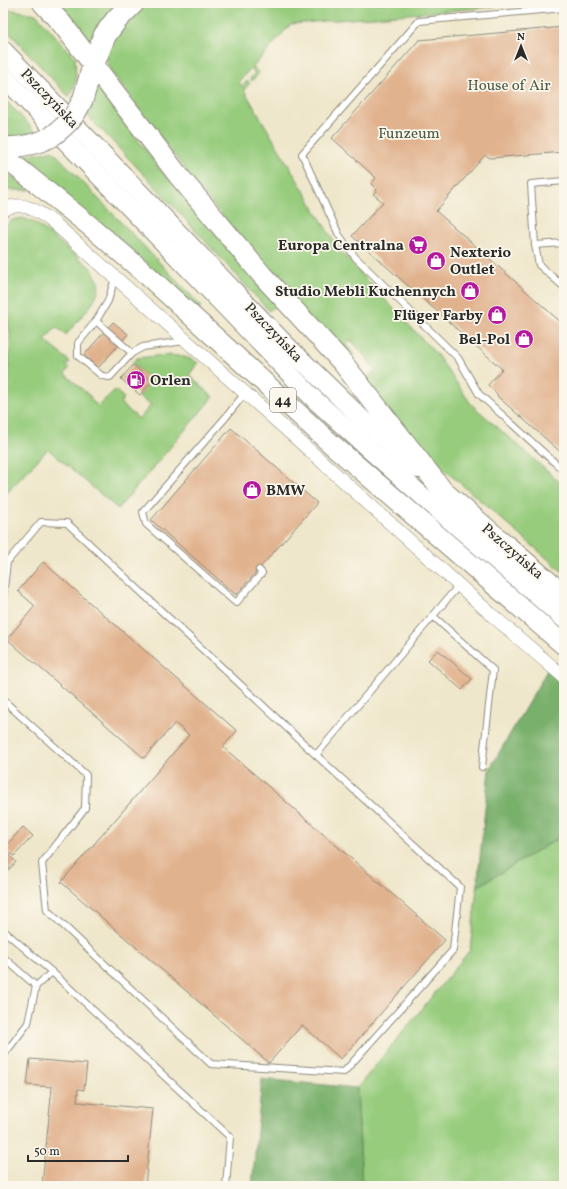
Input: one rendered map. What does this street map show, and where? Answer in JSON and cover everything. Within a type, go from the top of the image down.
[{"type":"highway","points":[[93,64],[105,35],[117,19],[133,3]]},
{"type":"main road","points":[[43,3],[63,25],[178,175],[262,275],[342,362],[443,491]]},
{"type":"main road","name":"Pszczyńska","points":[[3,50],[285,344],[362,419],[564,595]]},
{"type":"main road","points":[[3,147],[25,147],[39,143],[51,137],[64,127],[76,114],[83,99],[93,64]]},
{"type":"main road","name":"Pszczyńska","points":[[3,76],[314,399],[387,465],[564,619]]},
{"type":"main road","name":"44","points":[[3,156],[90,226],[146,274],[328,441],[564,645]]},
{"type":"street","points":[[3,210],[13,206],[23,205],[53,222],[564,677]]},
{"type":"lane","points":[[564,8],[419,21],[302,154],[340,235],[355,257],[458,358],[479,394],[564,471]]},
{"type":"lane","points":[[564,181],[531,184],[539,265],[564,287]]},
{"type":"lane","points":[[536,245],[564,243]]},
{"type":"lane","points":[[115,278],[108,302],[96,321],[78,343],[78,356],[102,376],[110,376],[132,353],[143,347],[185,341]]},
{"type":"lane","points":[[96,321],[132,353]]},
{"type":"lane","points":[[245,393],[143,512],[146,524],[236,603],[262,573],[259,570]]},
{"type":"lane","points":[[3,597],[7,562],[41,522],[67,523],[460,887],[453,950],[344,1072],[211,1064],[47,910],[42,863],[85,808],[86,775],[3,700]]},
{"type":"lane","points":[[316,755],[459,585]]},
{"type":"lane","points":[[433,616],[493,670],[482,767]]},
{"type":"lane","points":[[3,930],[52,972],[230,1137],[226,1186]]},
{"type":"lane","points":[[3,957],[36,986]]},
{"type":"lane","points":[[3,1056],[28,1023],[36,986],[52,972]]},
{"type":"green space","points":[[57,3],[118,3],[102,21],[92,42]]},
{"type":"green space","points":[[147,3],[540,3],[291,24],[253,67],[259,73],[252,81],[250,79],[255,73],[250,69],[239,81],[242,87],[247,81],[250,83],[244,90],[339,250],[438,356],[471,404],[564,486],[564,573],[431,458],[409,436],[367,384],[367,377],[376,370],[351,340],[346,345],[353,353],[353,357],[343,357],[202,192],[112,73],[107,62],[107,48],[122,26]]},
{"type":"green space","points":[[12,10],[36,14],[75,58],[76,81],[69,97],[3,26],[3,12]]},
{"type":"green space","points":[[96,84],[159,168],[276,305],[269,311],[150,181],[87,115]]},
{"type":"green space","points":[[3,98],[35,131],[17,137],[3,136]]},
{"type":"green space","points":[[52,150],[201,306],[198,310],[20,161],[20,156]]},
{"type":"green space","points":[[3,170],[30,190],[6,190],[3,188]]},
{"type":"green space","points":[[23,218],[37,224],[90,267],[98,280],[99,290],[92,304],[66,335],[56,327],[45,340],[70,362],[66,365],[69,368],[65,374],[91,397],[90,399],[98,406],[115,390],[124,398],[120,403],[139,419],[151,405],[139,397],[151,381],[132,363],[137,358],[169,355],[184,357],[198,363],[189,375],[213,397],[118,509],[48,449],[3,497],[3,444],[10,336],[3,283],[3,228],[12,220]]},
{"type":"green space","points":[[549,667],[564,681],[564,835],[477,887],[489,770]]},
{"type":"green space","points":[[564,835],[564,1186],[362,1186],[357,1088],[470,950],[477,887]]},
{"type":"green space","points":[[262,1079],[357,1088],[362,1186],[252,1186]]},
{"type":"building","name":"Europa Centralna","points":[[564,27],[564,152],[490,158],[485,155],[436,211],[564,325],[564,455],[497,396],[498,395],[488,385],[502,369],[352,236],[383,202],[373,194],[377,190],[371,184],[376,178],[332,138],[419,40]]},
{"type":"building","points":[[113,322],[128,334],[98,368],[84,355]]},
{"type":"building","name":"Orlen","points":[[133,365],[152,381],[140,395],[121,379]]},
{"type":"building","points":[[231,428],[317,503],[236,595],[151,520]]},
{"type":"building","points":[[43,562],[237,731],[223,747],[445,940],[341,1059],[302,1025],[269,1063],[61,882],[189,735],[175,723],[144,758],[7,639],[35,606],[18,591]]},
{"type":"building","points":[[438,650],[472,679],[462,690],[428,660]]},
{"type":"building","points":[[23,827],[33,836],[14,856],[4,848]]},
{"type":"building","points":[[7,853],[16,862],[3,876],[3,857]]},
{"type":"building","points":[[30,1059],[87,1064],[84,1090],[78,1089],[77,1102],[153,1109],[145,1186],[42,1186],[52,1087],[27,1085]]},
{"type":"place","name":"Europa Centralna","points":[[418,245]]},
{"type":"place","name":"Nexterio Outlet","points":[[436,261]]},
{"type":"place","name":"Studio Mebli Kuchennych","points":[[470,291]]},
{"type":"place","name":"Flüger Farby","points":[[497,315]]},
{"type":"place","name":"Bel-Pol","points":[[524,339]]},
{"type":"place","name":"Orlen","points":[[136,380]]},
{"type":"place","name":"BMW","points":[[252,490]]},
{"type":"park label","name":"House of Air","points":[[509,85]]},
{"type":"park label","name":"Funzeum","points":[[409,133]]}]
